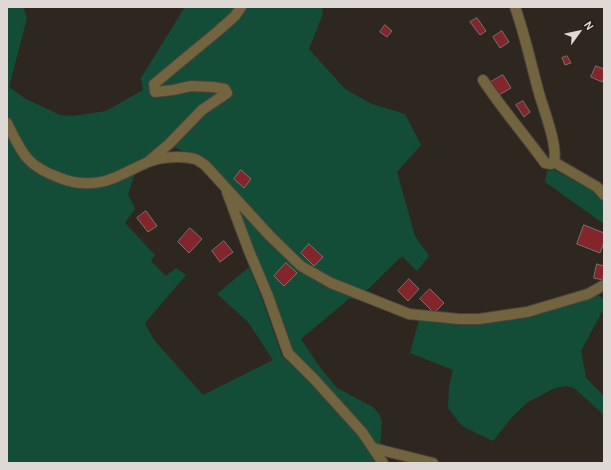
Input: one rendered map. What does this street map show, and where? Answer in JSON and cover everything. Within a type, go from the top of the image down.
[{"type":"street","points":[[7,123],[23,154],[31,163],[44,173],[68,181],[94,183],[121,176],[148,162],[169,144],[202,110],[227,93],[225,89],[191,86],[155,92],[154,84],[235,16],[241,7]]},
{"type":"street","points":[[515,7],[524,32],[551,136],[556,156],[554,162]]},
{"type":"street","points":[[483,80],[545,163],[551,164],[554,162],[597,187],[604,195]]},
{"type":"street","points":[[148,162],[185,157],[196,159],[205,165],[270,236],[301,266],[331,282],[409,314],[459,319],[479,319],[527,312],[588,294],[604,285]]},
{"type":"street","points":[[227,190],[249,251],[268,296],[288,353],[362,432],[383,463]]},
{"type":"street","points":[[373,448],[433,463]]},
{"type":"green space","points":[[7,7],[23,7],[27,18],[9,87],[26,99],[60,115],[72,116],[106,111],[143,90],[141,78],[185,7],[323,7],[322,16],[309,49],[345,89],[372,104],[405,114],[421,145],[397,172],[415,236],[429,256],[417,271],[402,256],[357,300],[350,298],[301,339],[319,366],[337,388],[373,407],[379,414],[382,422],[380,445],[374,443],[293,353],[229,184],[202,157],[192,152],[183,151],[164,143],[135,174],[128,194],[135,209],[125,223],[155,255],[151,261],[166,276],[176,268],[186,275],[145,323],[154,340],[203,395],[273,360],[248,322],[217,294],[249,267],[282,356],[310,383],[360,438],[376,463],[7,463]]},
{"type":"green space","points":[[554,170],[591,190],[604,202],[604,224],[545,182],[547,171]]},
{"type":"green space","points":[[598,295],[604,300],[604,308],[581,351],[586,378],[604,396],[604,415],[574,388],[566,386],[555,388],[528,402],[513,416],[493,441],[462,426],[448,408],[449,387],[453,370],[410,353],[419,320],[527,315]]},
{"type":"building","points":[[477,18],[486,31],[480,35],[470,22]]},
{"type":"building","points":[[385,25],[392,31],[387,37],[380,32]]},
{"type":"building","points":[[502,31],[509,42],[500,48],[493,37]]},
{"type":"building","points":[[567,56],[571,63],[565,65],[562,58]]},
{"type":"building","points":[[596,66],[604,69],[604,77],[602,82],[591,77]]},
{"type":"building","points":[[503,75],[511,88],[497,96],[489,83]]},
{"type":"building","points":[[523,101],[530,112],[524,117],[516,105]]},
{"type":"building","points":[[241,170],[251,179],[244,188],[234,179]]},
{"type":"building","points":[[146,211],[157,226],[148,232],[137,218]]},
{"type":"building","points":[[584,225],[604,233],[604,242],[600,253],[577,244]]},
{"type":"building","points":[[190,228],[202,239],[189,253],[178,242]]},
{"type":"building","points":[[224,241],[233,252],[220,262],[212,251]]},
{"type":"building","points":[[309,244],[323,257],[314,266],[301,253]]},
{"type":"building","points":[[286,263],[297,273],[284,286],[274,276]]},
{"type":"building","points":[[597,264],[604,266],[603,280],[594,278]]},
{"type":"building","points":[[409,279],[419,289],[408,301],[398,291]]},
{"type":"building","points":[[430,289],[444,303],[434,313],[420,299]]}]
